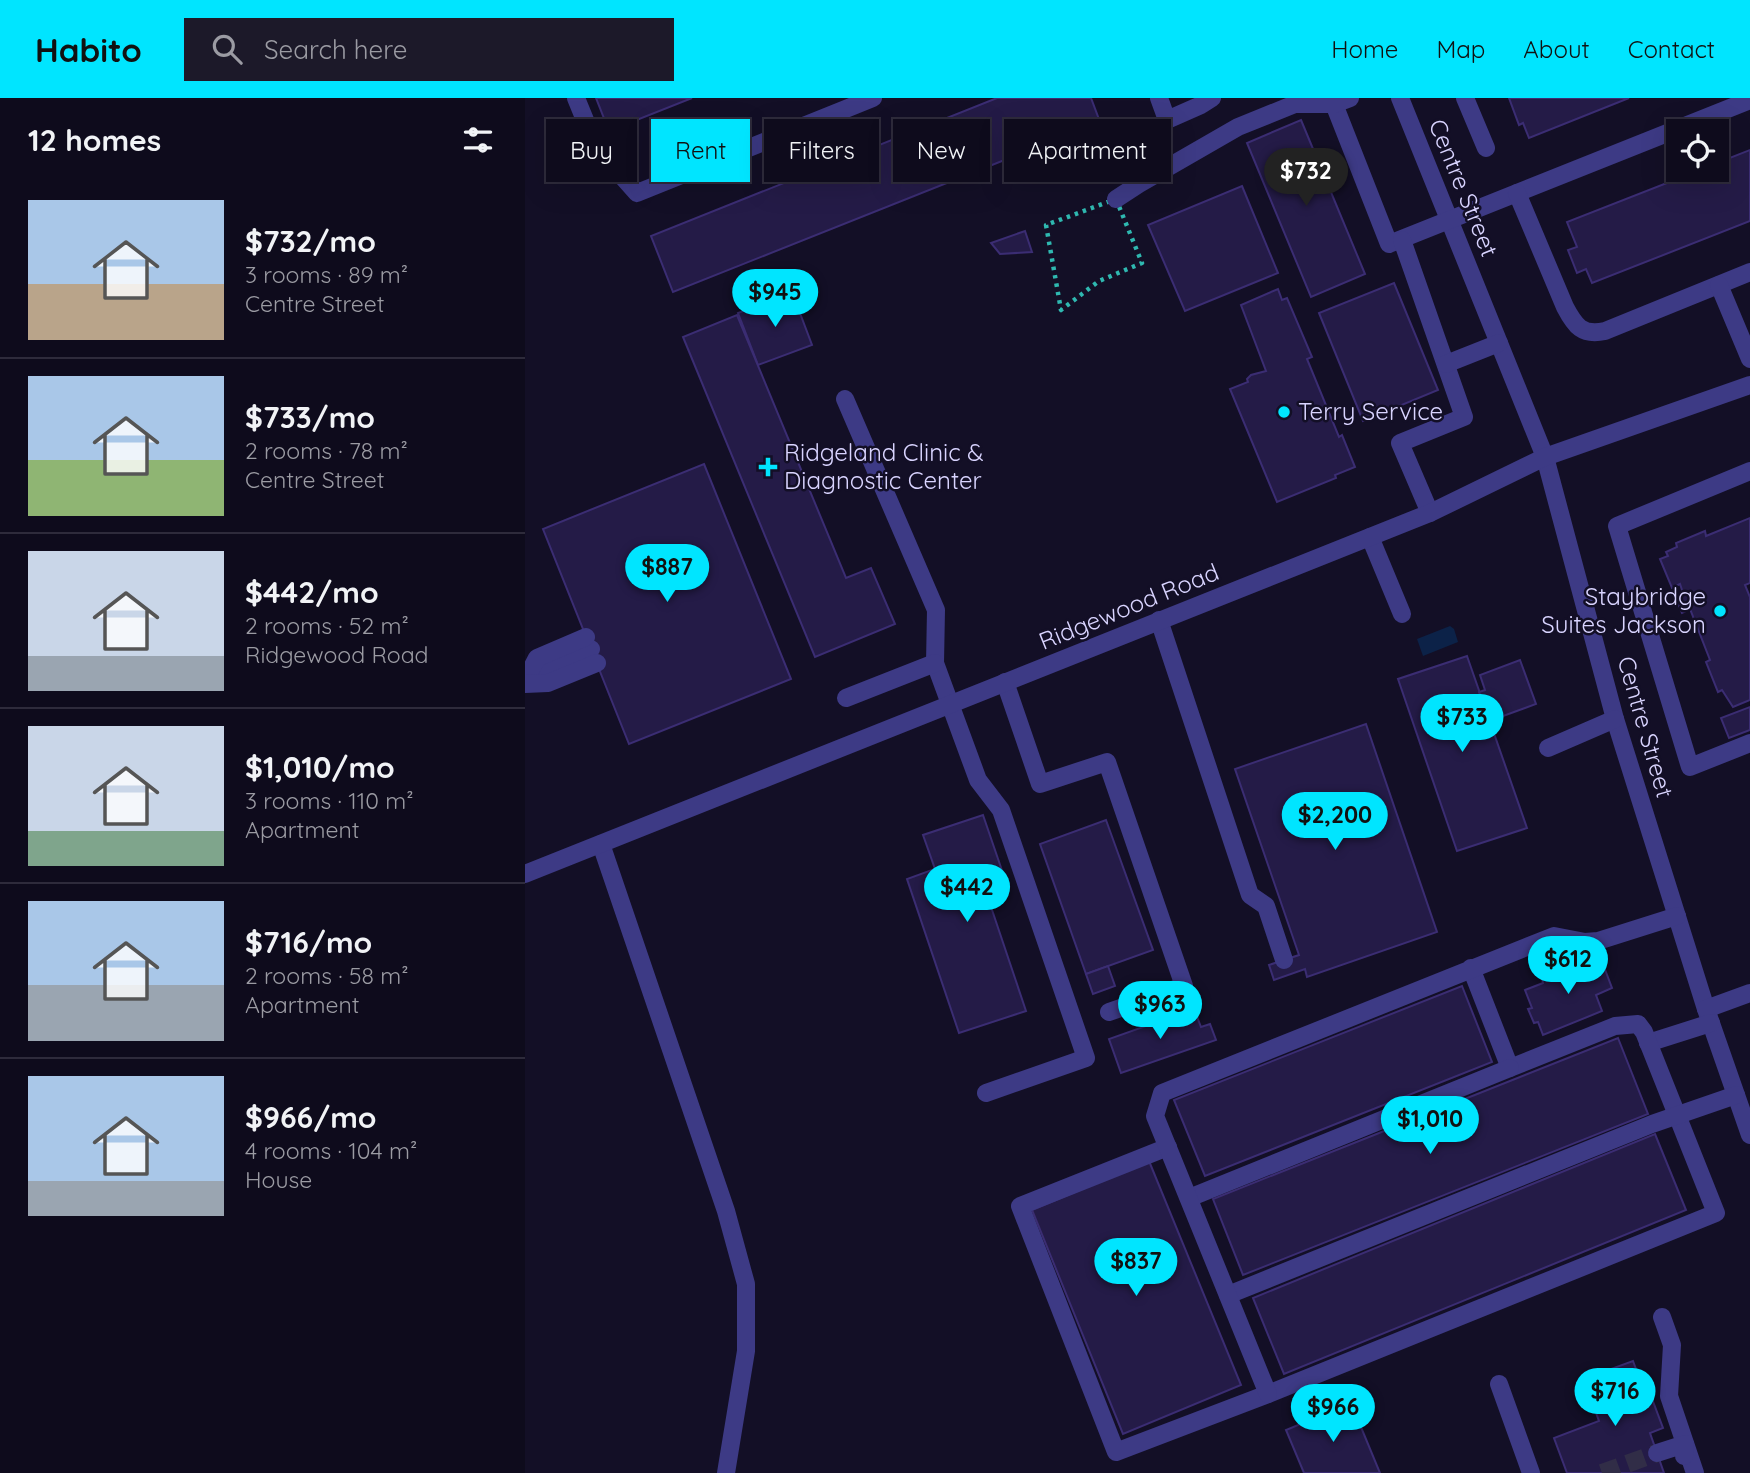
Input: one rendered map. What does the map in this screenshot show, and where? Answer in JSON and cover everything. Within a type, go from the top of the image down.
[{"type":"street","points":[[576,98],[596,147],[637,193],[873,98]]},
{"type":"street","points":[[1159,98],[1167,120],[1212,98]]},
{"type":"street","name":"Centre Street","points":[[1400,98],[1545,457],[1615,719],[1708,1016],[1750,1135]]},
{"type":"street","points":[[1465,98],[1486,148]]},
{"type":"street","points":[[1116,200],[1238,127],[1295,104],[1342,101],[1389,244],[1750,100]]},
{"type":"street","points":[[1517,193],[1573,323],[1594,334],[1750,272]]},
{"type":"street","points":[[1402,240],[1464,417],[1400,443],[1430,513]]},
{"type":"street","points":[[1720,285],[1750,359]]},
{"type":"street","points":[[1446,364],[1499,343]]},
{"type":"street","name":"Ridgewood Road","points":[[525,873],[1430,513],[1545,457],[1750,385]]},
{"type":"street","points":[[845,399],[936,610],[936,663],[978,780],[1001,810],[1086,1058],[986,1093]]},
{"type":"street","points":[[1750,471],[1616,526],[1690,767],[1750,743]]},
{"type":"street","points":[[1370,537],[1402,614]]},
{"type":"street","points":[[1159,620],[1250,895],[1266,905],[1285,960]]},
{"type":"street","points":[[591,650],[548,683],[525,682],[537,658],[591,650]]},
{"type":"street","points":[[846,698],[936,663]]},
{"type":"street","points":[[1005,682],[1040,784],[1107,762],[1184,986],[1109,1012]]},
{"type":"street","points":[[1548,748],[1615,719]]},
{"type":"street","points":[[601,844],[726,1211],[745,1284],[746,1351],[726,1473]]},
{"type":"street","points":[[1268,1394],[1155,1116],[1162,1093],[1554,936],[1585,942],[1598,941],[1677,915]]},
{"type":"street","points":[[1471,968],[1510,1068]]},
{"type":"street","points":[[1648,1043],[1708,1016],[1750,993]]},
{"type":"street","points":[[1168,1147],[1020,1206],[1116,1452],[1268,1394],[1716,1213],[1648,1043],[1638,1024],[1630,1023],[1615,1026],[1189,1198]]},
{"type":"street","points":[[1228,1295],[1652,1124],[1736,1095]]},
{"type":"street","points":[[1662,1317],[1672,1345],[1669,1396],[1695,1473]]},
{"type":"street","points":[[1499,1384],[1531,1473]]},
{"type":"street","points":[[1657,1453],[1685,1444]]},
{"type":"street","points":[[1683,1473],[1685,1444]]},
{"type":"path","points":[[1116,200],[1142,263],[1099,281],[1061,310],[1046,225],[1116,200]]},
{"type":"water","points":[[1450,626],[1454,629],[1458,642],[1423,656],[1417,639]]},
{"type":"building","points":[[596,98],[692,98],[637,120],[604,119]]},
{"type":"building","points":[[997,98],[1091,98],[1099,119],[1004,119],[1004,160],[990,166],[990,119],[944,119]]},
{"type":"building","points":[[1509,98],[1629,98],[1529,138],[1523,123],[1519,125]]},
{"type":"building","points":[[1301,120],[1365,274],[1311,297],[1247,143]]},
{"type":"building","points":[[893,139],[893,182],[949,182],[673,292],[651,236],[786,182],[879,182],[879,145]]},
{"type":"building","points":[[1750,150],[1750,221],[1592,283],[1586,269],[1577,273],[1568,250],[1577,247],[1567,222],[1669,182],[1729,182],[1729,158]]},
{"type":"building","points":[[1242,186],[1278,273],[1185,311],[1148,225]]},
{"type":"building","points":[[1025,231],[1032,252],[1000,254],[991,243]]},
{"type":"building","points":[[1394,283],[1438,390],[1363,421],[1319,313]]},
{"type":"building","name":"Terry Service","points":[[1278,289],[1282,300],[1287,298],[1312,357],[1307,359],[1339,437],[1342,435],[1355,467],[1335,475],[1336,478],[1277,502],[1230,389],[1248,382],[1247,379],[1251,375],[1266,371],[1241,305]]},
{"type":"building","points":[[792,292],[812,345],[758,365],[738,313]]},
{"type":"building","name":"Ridgeland Clinic & Diagnostic Center","points":[[737,315],[846,578],[871,568],[895,624],[815,657],[683,337]]},
{"type":"building","points":[[704,464],[791,679],[629,744],[543,529]]},
{"type":"building","name":"Staybridge Suites Jackson","points":[[1750,518],[1750,583],[1745,585],[1750,597],[1750,700],[1733,707],[1722,690],[1718,692],[1706,662],[1710,660],[1690,609],[1682,613],[1675,597],[1683,593],[1680,584],[1672,588],[1660,559],[1668,556],[1666,552],[1677,547],[1676,543],[1705,531],[1706,536]]},
{"type":"building","points":[[1467,656],[1527,828],[1457,851],[1398,679]]},
{"type":"building","points":[[1520,660],[1536,704],[1495,719],[1490,706],[1485,708],[1479,692],[1485,690],[1480,675]]},
{"type":"building","points":[[1750,707],[1750,730],[1729,738],[1721,718]]},
{"type":"building","points":[[1366,724],[1437,932],[1307,977],[1305,969],[1274,980],[1269,965],[1299,955],[1235,769]]},
{"type":"building","points":[[983,815],[1008,888],[987,895],[1026,1011],[959,1033],[907,879],[935,869],[923,835]]},
{"type":"building","points":[[1106,820],[1153,950],[1086,974],[1040,844]]},
{"type":"building","points":[[1601,959],[1612,988],[1596,995],[1602,1011],[1543,1035],[1538,1022],[1534,1023],[1528,1009],[1532,1008],[1525,990],[1543,983],[1542,978],[1567,968],[1569,972]]},
{"type":"building","points":[[1108,966],[1115,986],[1093,994],[1086,974]]},
{"type":"building","points":[[1462,986],[1492,1062],[1205,1176],[1174,1100]]},
{"type":"building","points":[[1194,1009],[1201,1027],[1210,1024],[1216,1040],[1121,1073],[1109,1039]]},
{"type":"building","points":[[1618,1038],[1648,1114],[1243,1275],[1213,1199]]},
{"type":"building","points":[[1655,1134],[1686,1210],[1284,1374],[1253,1298]]},
{"type":"building","points":[[1149,1161],[1241,1385],[1123,1434],[1032,1210]]},
{"type":"building","points":[[1633,1361],[1642,1385],[1646,1383],[1663,1428],[1650,1433],[1664,1473],[1567,1473],[1554,1438],[1599,1421],[1592,1402],[1597,1400],[1589,1377]]},
{"type":"building","points":[[1351,1403],[1380,1473],[1304,1473],[1286,1430]]},
{"type":"tunnel","points":[[1602,1473],[1657,1453]]},
{"type":"place","name":"Terry Service","points":[[1284,412]]},
{"type":"place","name":"Ridgeland Clinic & Diagnostic Center","points":[[768,467]]},
{"type":"place","name":"Staybridge Suites Jackson","points":[[1720,611]]}]
